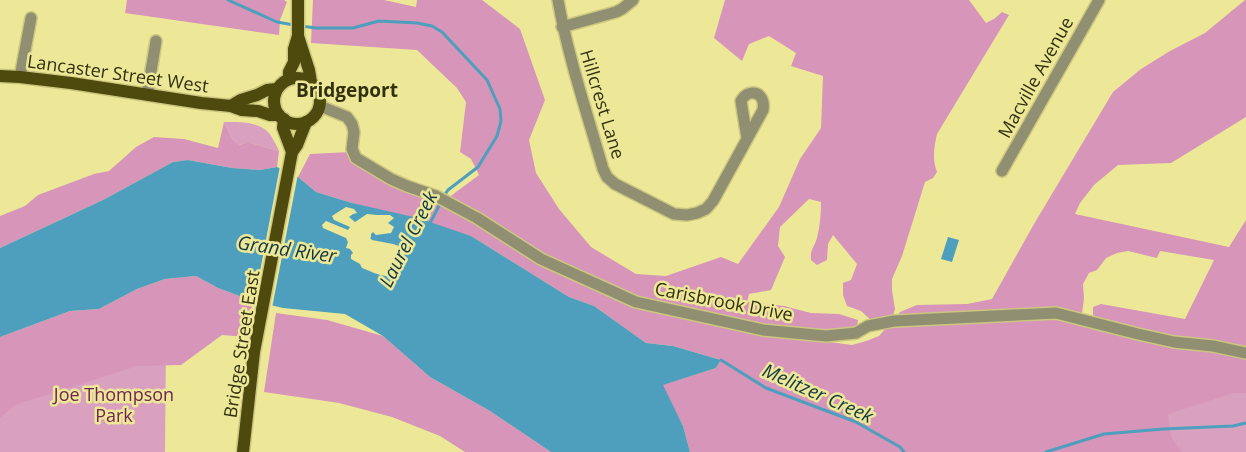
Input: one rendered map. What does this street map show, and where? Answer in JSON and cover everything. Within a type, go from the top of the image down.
[{"type":"main road","points":[[289,79],[298,36],[298,0]]},
{"type":"main road","points":[[298,36],[310,70],[311,82]]},
{"type":"main road","name":"Lancaster Street West","points":[[0,76],[20,77],[231,106],[242,110],[258,111],[281,117]]},
{"type":"main road","points":[[300,78],[311,82],[319,93],[320,100],[320,106],[315,116],[306,122],[295,124],[281,117],[274,105],[277,89],[284,81],[289,79],[300,78]]},
{"type":"main road","name":"Lancaster Street West","points":[[231,106],[240,100],[268,90],[277,89]]},
{"type":"main road","name":"Bridge Street East","points":[[281,117],[292,152]]},
{"type":"main road","name":"Bridge Street East","points":[[243,452],[254,352],[292,152],[297,145],[306,122]]},
{"type":"street","name":"Hillcrest Lane","points":[[558,0],[562,27],[603,169],[615,184],[674,214],[687,215],[697,213],[706,209],[713,201],[747,138]]},
{"type":"street","points":[[562,27],[616,12],[633,0]]},
{"type":"street","name":"Macville Avenue","points":[[1002,171],[1099,0]]},
{"type":"street","points":[[20,77],[31,18]]},
{"type":"street","points":[[147,95],[156,41]]},
{"type":"street","name":"Carisbrook Drive","points":[[320,106],[347,117],[352,124],[354,132],[352,150],[356,158],[391,179],[436,196],[477,218],[541,259],[636,302],[763,330],[826,336],[856,333],[868,326],[894,321],[1056,313],[1174,342],[1213,346],[1246,353]]},
{"type":"green space","points":[[224,122],[254,124],[265,129],[279,151],[248,141],[240,145],[233,140]]},
{"type":"green space","name":"Joe Thompson Park","points":[[166,345],[165,452],[0,452],[0,398]]},
{"type":"green space","points":[[1174,357],[1246,360],[1246,452],[1127,452]]},
{"type":"shaded area","points":[[127,0],[284,0],[287,2],[280,20],[279,35],[125,13]]},
{"type":"shaded area","points":[[313,0],[384,0],[416,7],[417,0],[482,0],[520,29],[545,100],[529,140],[536,173],[559,209],[591,247],[636,274],[666,276],[721,257],[738,264],[779,207],[800,159],[821,128],[823,76],[791,66],[796,53],[769,36],[749,44],[742,61],[714,38],[725,0],[969,0],[986,23],[1002,12],[1009,15],[937,134],[934,162],[937,172],[933,178],[925,182],[902,256],[892,279],[895,309],[893,316],[872,321],[861,311],[847,306],[843,295],[843,283],[851,280],[857,264],[833,235],[828,244],[827,260],[817,265],[811,260],[819,229],[821,202],[809,199],[780,227],[778,246],[785,257],[771,290],[749,294],[747,302],[784,306],[811,313],[839,314],[858,320],[857,327],[821,331],[764,326],[641,299],[533,252],[448,198],[479,175],[471,159],[460,152],[466,102],[457,88],[417,50],[311,43]]},
{"type":"shaded area","points":[[1246,0],[1246,117],[1171,163],[1118,165],[1094,185],[1080,203],[1075,214],[1229,247],[1246,220],[1246,393],[1234,393],[1168,414],[1171,437],[1182,452],[690,452],[683,426],[662,385],[716,368],[721,360],[673,346],[646,343],[594,306],[569,297],[471,236],[316,192],[298,177],[310,154],[350,152],[376,176],[466,216],[629,303],[728,328],[852,345],[879,336],[900,312],[917,305],[967,304],[992,299],[1034,224],[1113,92],[1141,69],[1205,33]],"holes":[[[1128,251],[1157,258],[1160,251],[1214,260],[1185,319],[1101,304],[1093,307],[1097,327],[1085,323],[1082,313],[1084,299],[1083,284],[1089,273],[1097,270],[1106,258],[1117,253]]]},
{"type":"shaded area","points":[[224,122],[233,140],[240,145],[248,141],[279,151],[277,167],[260,170],[232,168],[188,160],[173,162],[103,200],[0,248],[0,216],[25,206],[38,195],[94,174],[109,171],[136,147],[154,137],[184,139],[218,148]]},
{"type":"shaded area","points":[[196,276],[218,288],[253,301],[247,337],[222,335],[181,365],[137,366],[15,405],[0,418],[0,337],[70,311],[99,309],[137,289],[165,279]]},
{"type":"shaded area","points":[[276,313],[327,320],[383,336],[430,377],[490,411],[551,452],[465,452],[440,436],[392,417],[339,403],[264,392]]},
{"type":"water","name":"Grand River","points":[[188,160],[232,168],[260,170],[277,167],[298,177],[316,192],[352,203],[418,218],[471,236],[569,297],[594,306],[646,343],[673,346],[721,360],[716,368],[663,385],[683,426],[690,452],[551,452],[490,411],[430,377],[383,336],[345,314],[283,308],[253,301],[218,288],[196,276],[165,279],[137,289],[99,309],[70,311],[0,337],[0,248],[103,200],[173,162]],"holes":[[[346,207],[354,209],[357,213],[349,217],[355,222],[367,214],[390,215],[394,218],[388,223],[394,227],[391,233],[376,235],[373,232],[370,238],[402,247],[405,253],[396,273],[387,276],[362,268],[360,264],[351,259],[353,253],[350,249],[346,248],[348,242],[346,238],[323,228],[322,225],[326,221],[348,230],[350,227],[334,220],[332,216]]]},
{"type":"water","points":[[948,237],[959,240],[952,262],[941,259]]},
{"type":"pier","points":[[280,166],[298,174],[272,308],[254,303]]},
{"type":"waterway","name":"Laurel Creek","points":[[228,0],[277,22],[294,25]]},
{"type":"waterway","name":"Laurel Creek","points":[[301,26],[353,28],[379,21],[417,23],[432,26],[442,32],[487,80],[500,109],[501,121],[497,136],[478,167],[448,190],[444,196]]},
{"type":"waterway","name":"Laurel Creek","points":[[429,225],[441,202]]},
{"type":"waterway","name":"Melitzer Creek","points":[[721,360],[766,388],[856,422],[900,447],[904,452]]},
{"type":"waterway","points":[[1046,452],[1104,434],[1233,426],[1246,423]]},
{"type":"district","name":"Bridgeport","points":[[347,90]]}]
